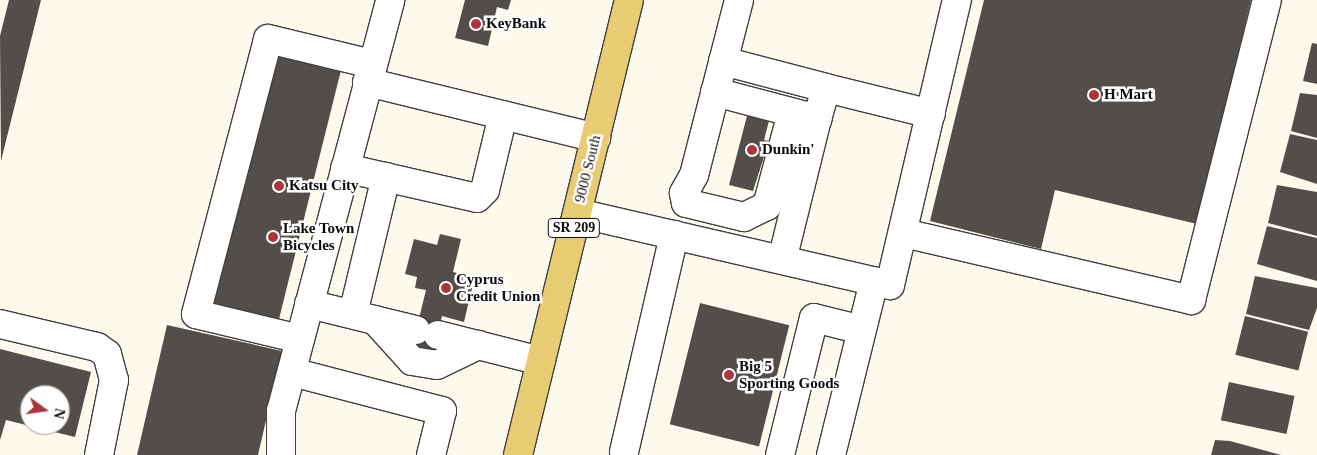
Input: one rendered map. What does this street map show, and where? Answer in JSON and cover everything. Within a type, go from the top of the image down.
[{"type":"main road","name":"9000 South","points":[[518,455],[629,0]]},
{"type":"lane","points":[[281,455],[281,411],[346,168],[369,73],[390,0]]},
{"type":"lane","points":[[739,0],[694,175],[709,199],[753,204],[760,198],[798,114],[826,88]]},
{"type":"lane","points":[[578,213],[890,285],[904,233],[957,0]]},
{"type":"lane","points":[[904,233],[1191,300],[1267,0]]},
{"type":"lane","points":[[300,339],[196,314],[268,39],[503,115],[596,138]]},
{"type":"lane","points":[[723,61],[931,114]]},
{"type":"lane","points":[[715,92],[798,114]]},
{"type":"lane","points":[[782,260],[798,114]]},
{"type":"lane","points":[[346,168],[482,196],[503,115]]},
{"type":"lane","points":[[364,317],[386,177]]},
{"type":"lane","points":[[628,454],[674,235]]},
{"type":"lane","points":[[831,455],[874,281]]},
{"type":"lane","points":[[309,304],[541,361]]},
{"type":"lane","points":[[364,317],[412,361],[437,365],[478,345]]},
{"type":"lane","points":[[780,455],[814,318],[862,330]]},
{"type":"lane","points":[[0,324],[97,347],[108,354],[114,368],[113,387],[99,455]]},
{"type":"lane","points":[[292,372],[442,411],[431,455]]},
{"type":"building","points":[[9,0],[41,0],[1,161],[0,36]]},
{"type":"building","name":"KeyBank","points":[[465,0],[511,0],[508,10],[497,7],[488,46],[455,38]]},
{"type":"building","name":"H Mart","points":[[984,0],[1251,0],[1197,224],[1055,190],[1041,249],[930,221]]},
{"type":"building","points":[[1312,43],[1317,44],[1317,84],[1303,81]]},
{"type":"building","points":[[276,54],[341,70],[278,324],[213,308]]},
{"type":"building","points":[[1300,93],[1317,95],[1317,138],[1291,131]]},
{"type":"building","name":"Dunkin'","points":[[748,112],[769,121],[764,140],[769,141],[753,191],[729,185]]},
{"type":"building","points":[[1290,134],[1317,140],[1317,184],[1280,172]]},
{"type":"building","points":[[1277,185],[1317,192],[1317,236],[1268,223]]},
{"type":"building","points":[[1267,226],[1317,238],[1317,281],[1257,264]]},
{"type":"building","points":[[440,234],[461,239],[453,272],[464,275],[462,285],[472,288],[464,322],[442,316],[432,360],[410,355],[426,290],[415,288],[417,277],[405,274],[414,239],[437,245]]},
{"type":"building","points":[[1255,276],[1317,288],[1317,308],[1309,330],[1246,314]]},
{"type":"building","name":"Big 5 Sporting Goods","points":[[700,303],[789,325],[759,447],[670,424]]},
{"type":"building","points":[[1245,316],[1308,332],[1298,371],[1235,355]]},
{"type":"building","points":[[167,325],[282,351],[258,455],[137,455]]},
{"type":"building","points":[[0,349],[91,372],[75,437],[67,435],[70,435],[70,385],[20,385],[20,423],[6,420],[0,440]]},
{"type":"building","points":[[1229,382],[1295,396],[1286,434],[1221,420]]},
{"type":"building","points":[[1215,440],[1230,441],[1281,455],[1211,455]]},
{"type":"place","name":"KeyBank","points":[[476,24]]},
{"type":"place","name":"H Mart","points":[[1094,95]]},
{"type":"place","name":"Dunkin'","points":[[752,150]]},
{"type":"place","name":"Katsu City","points":[[279,186]]},
{"type":"place","name":"Lake Town Bicycles","points":[[273,237]]},
{"type":"place","name":"Cyprus Credit Union","points":[[446,288]]},
{"type":"place","name":"Big 5 Sporting Goods","points":[[729,375]]}]
